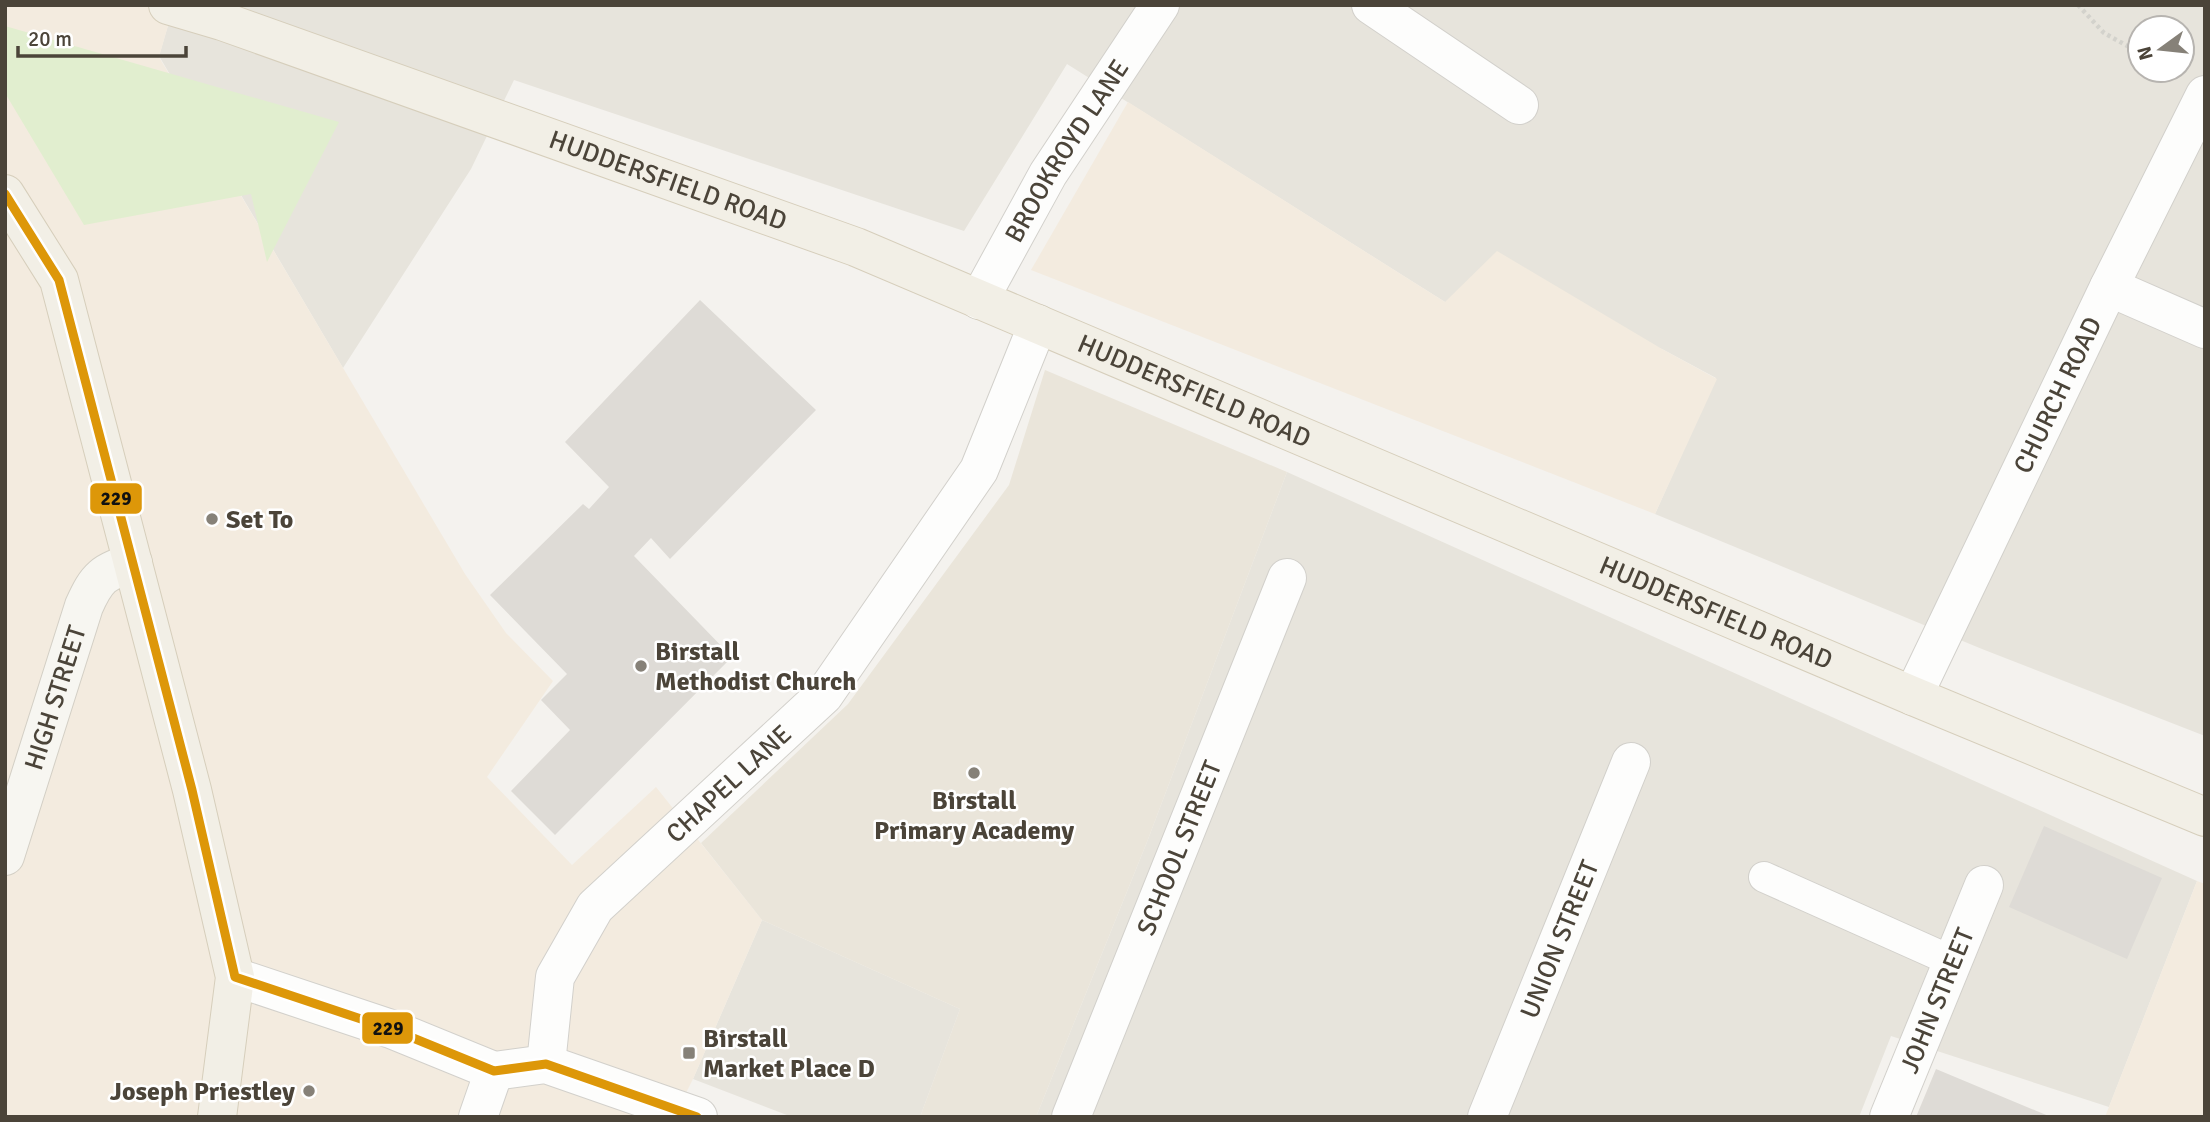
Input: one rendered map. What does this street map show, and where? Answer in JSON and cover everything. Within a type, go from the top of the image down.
[{"type":"main road","name":"HUDDERSFIELD ROAD","points":[[168,5],[235,26],[856,247],[1913,696],[2205,817]]},
{"type":"main road","points":[[5,194],[59,279],[192,790],[235,976],[217,1117]]},
{"type":"main road","name":"HIGH STREET","points":[[5,856],[92,588],[108,570],[133,563]]},
{"type":"street","name":"BROOKROYD LANE","points":[[979,300],[1048,174],[1160,5]]},
{"type":"street","points":[[1371,5],[1519,106]]},
{"type":"street","name":"CHURCH ROAD","points":[[1913,696],[2109,287],[2205,95]]},
{"type":"street","points":[[2109,287],[2205,329]]},
{"type":"street","name":"CHAPEL LANE","points":[[546,1064],[555,977],[595,906],[824,695],[979,470],[1038,324]]},
{"type":"street","name":"SCHOOL STREET","points":[[1071,1117],[1287,578]]},
{"type":"street","name":"UNION STREET","points":[[1487,1117],[1631,762]]},
{"type":"street","name":"JOHN STREET","points":[[1889,1117],[1984,885]]},
{"type":"street","points":[[235,976],[391,1029],[494,1071],[546,1064],[698,1117]]},
{"type":"street","points":[[478,1117],[494,1071]]},
{"type":"lane","points":[[1764,877],[1952,961]]},
{"type":"path","points":[[2078,5],[2104,33],[2126,45]]},
{"type":"shaded area","points":[[5,5],[174,5],[159,57],[465,574],[506,633],[553,681],[487,777],[572,865],[656,787],[762,920],[674,1117],[5,1117]]},
{"type":"shaded area","points":[[174,5],[2205,5],[2205,736],[1982,649],[1655,514],[1716,378],[1662,349],[1445,302],[1067,64],[964,231],[514,80],[471,169],[343,368],[159,56]]},
{"type":"shaded area","points":[[1128,102],[1445,302],[1497,251],[1717,379],[1655,514],[1031,270]]},
{"type":"shaded area","name":"Birstall Primary Academy","points":[[1045,370],[1287,472],[1147,842],[1036,1117],[920,1117],[960,1009],[762,920],[701,843],[848,704],[1009,485]]},
{"type":"shaded area","points":[[1287,472],[2197,881],[2109,1107],[1891,1036],[1859,1117],[1036,1117],[1147,842]]},
{"type":"shaded area","points":[[2197,881],[2205,884],[2205,1117],[2105,1117]]},
{"type":"shaded area","points":[[762,920],[960,1009],[920,1117],[792,1117],[693,1079]]},
{"type":"green space","points":[[5,26],[339,122],[267,262],[251,194],[84,225],[5,93]]},
{"type":"building","points":[[700,300],[816,410],[670,559],[651,538],[634,556],[732,657],[555,835],[511,791],[570,730],[541,700],[567,674],[490,595],[583,504],[589,509],[609,487],[565,442]]},
{"type":"building","points":[[2044,826],[2162,878],[2127,959],[2009,907]]},
{"type":"building","points":[[1936,1069],[2051,1117],[1916,1117]]},
{"type":"transit line","name":"229","points":[[5,194],[59,280],[192,790],[235,977],[391,1029],[494,1071],[546,1064],[697,1117]]},
{"type":"place","name":"Set To","points":[[212,519]]},
{"type":"place","name":"Birstall Methodist Church","points":[[641,666]]},
{"type":"place","name":"Birstall Primary Academy","points":[[974,773]]},
{"type":"place","name":"Birstall Market Place D","points":[[689,1053]]},
{"type":"place","name":"Joseph Priestley","points":[[309,1091]]}]
